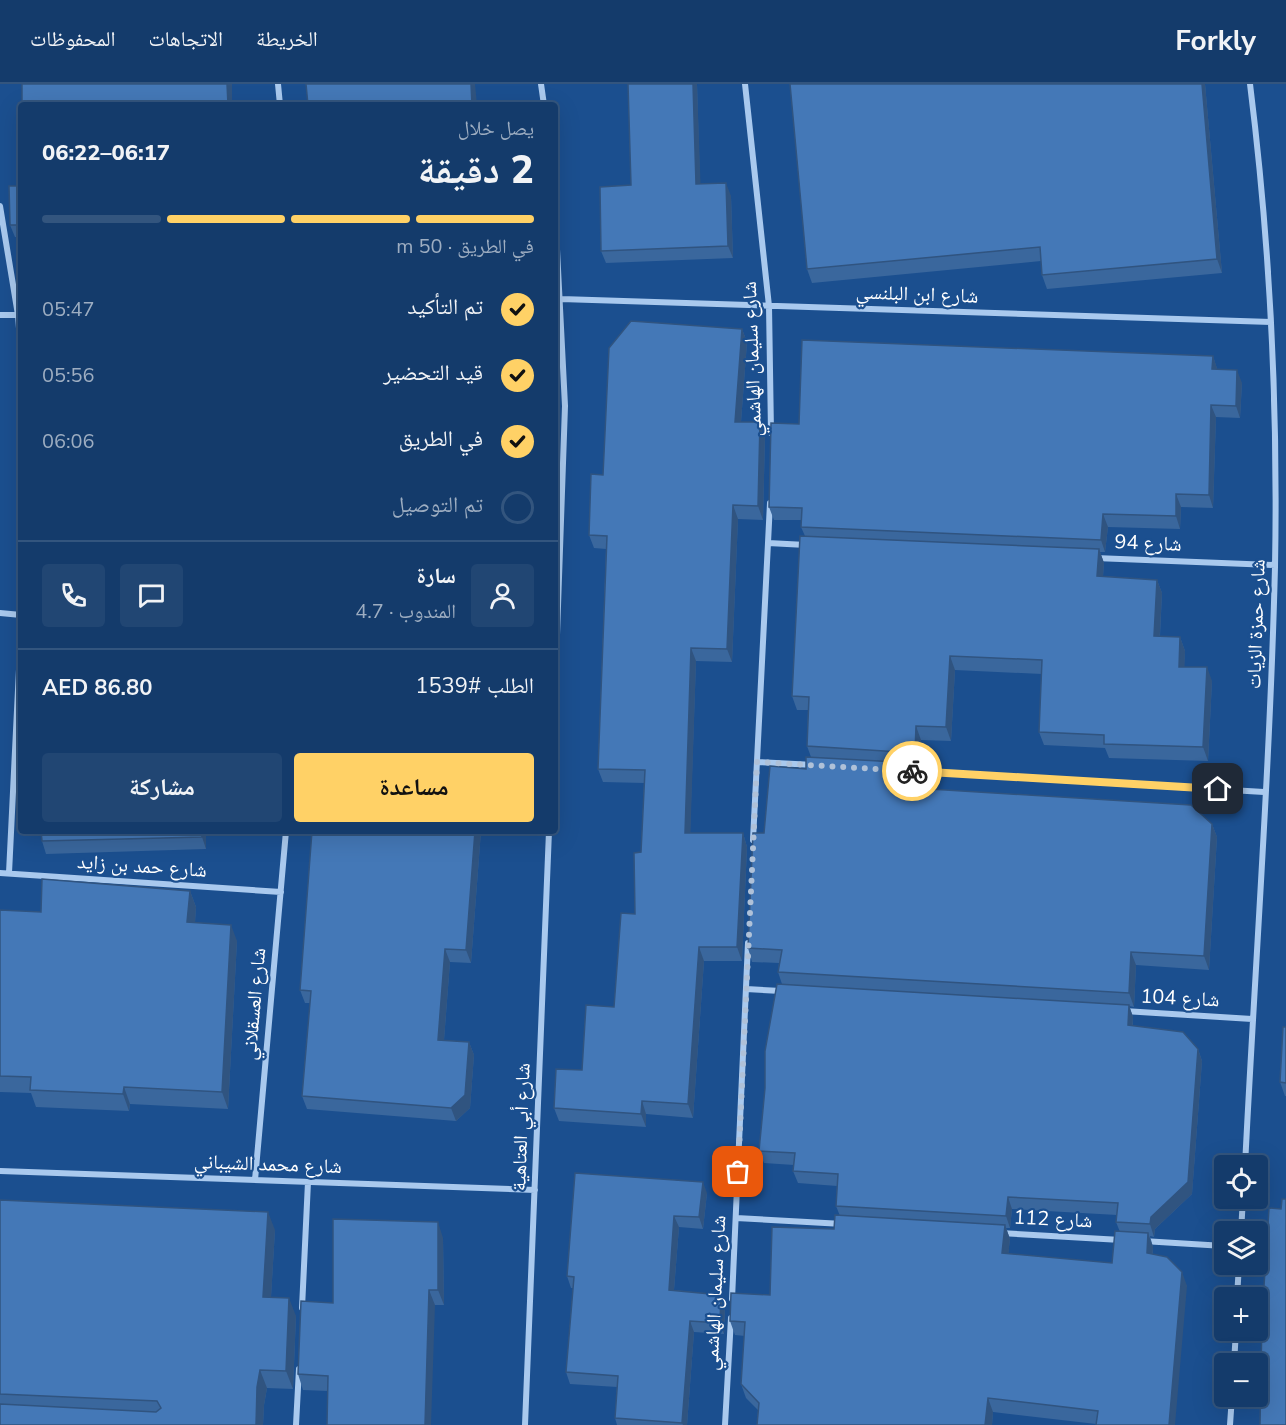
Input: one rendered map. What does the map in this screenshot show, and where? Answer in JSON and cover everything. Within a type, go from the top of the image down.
[{"type":"street","points":[[278,84],[280,102]]},
{"type":"street","points":[[541,84],[544,102]]},
{"type":"street","name":"شارع سليمان الهاشمي","points":[[745,84],[769,306],[771,442]]},
{"type":"street","name":"شارع حمزة الزيات","points":[[1246,1155],[1275,565],[1271,322],[1258,148],[1250,84]]},
{"type":"street","points":[[0,206],[18,315],[0,315]]},
{"type":"street","points":[[558,254],[565,406],[558,606]]},
{"type":"street","name":"شارع ابن البلنسي","points":[[561,298],[1271,322]]},
{"type":"street","points":[[753,845],[770,498]]},
{"type":"street","points":[[768,543],[816,546]]},
{"type":"street","name":"شارع 94","points":[[1086,557],[1275,565]]},
{"type":"street","points":[[0,613],[18,615]]},
{"type":"street","points":[[9,873],[18,690]]},
{"type":"street","points":[[757,762],[828,766]]},
{"type":"street","points":[[899,770],[1264,792]]},
{"type":"street","name":"شارع العسقلاني","points":[[255,1180],[286,834]]},
{"type":"street","name":"شارع أبي العتاهية","points":[[525,1425],[549,834]]},
{"type":"street","name":"شارع حمد بن زايد","points":[[0,873],[281,892]]},
{"type":"street","name":"شارع سليمان الهاشمي","points":[[725,1425],[749,929]]},
{"type":"street","points":[[746,989],[793,992]]},
{"type":"street","name":"شارع 104","points":[[1111,1011],[1252,1019]]},
{"type":"street","name":"شارع محمد الشيباني","points":[[0,1171],[535,1190]]},
{"type":"street","points":[[301,1321],[308,1182]]},
{"type":"street","points":[[736,1218],[855,1224]]},
{"type":"street","name":"شارع 112","points":[[986,1232],[1214,1245]]},
{"type":"street","points":[[296,1425],[299,1356]]},
{"type":"street","points":[[1230,1425],[1231,1407]]},
{"type":"building","points":[[22,84],[227,84],[228,102],[22,102]]},
{"type":"building","points":[[306,84],[471,84],[472,102],[308,102]]},
{"type":"building","points":[[628,84],[693,84],[696,184],[726,183],[728,246],[601,251],[600,187],[631,185]]},
{"type":"building","points":[[790,84],[1202,84],[1217,259],[1042,275],[1040,247],[807,269]]},
{"type":"building","points":[[9,186],[18,186],[18,225],[10,225]]},
{"type":"building","points":[[631,321],[742,329],[735,422],[760,422],[758,506],[733,505],[727,649],[691,648],[685,833],[743,833],[737,947],[699,947],[688,1104],[642,1101],[641,1114],[554,1108],[556,1069],[582,1070],[586,1005],[614,1007],[621,913],[635,914],[634,853],[641,852],[645,770],[598,769],[607,536],[589,535],[591,474],[603,475],[609,348]]},
{"type":"building","points":[[802,340],[1213,356],[1212,369],[1237,370],[1236,406],[1211,405],[1209,495],[1176,494],[1176,516],[1103,514],[1101,540],[801,527],[802,508],[769,507],[771,423],[799,424]]},
{"type":"building","points":[[800,536],[1099,549],[1097,576],[1157,580],[1154,636],[1180,637],[1179,667],[1207,667],[1203,747],[1104,744],[1104,735],[1039,732],[1042,660],[950,656],[946,727],[916,726],[915,753],[807,746],[809,697],[792,696]]},
{"type":"building","points":[[806,757],[915,763],[914,788],[1191,805],[1212,824],[1204,956],[1131,952],[1129,993],[778,972],[782,950],[748,948],[753,833],[764,833],[770,766],[806,769]]},
{"type":"building","points":[[41,834],[202,834],[202,837],[42,841]]},
{"type":"building","points":[[312,834],[475,834],[466,950],[445,949],[438,1040],[469,1042],[465,1095],[451,1108],[302,1096],[311,991],[300,990]]},
{"type":"building","points":[[42,879],[190,891],[187,922],[231,925],[222,1092],[124,1087],[123,1094],[30,1090],[31,1077],[0,1076],[0,910],[41,912]]},
{"type":"building","points":[[777,984],[1129,1005],[1128,1025],[1183,1032],[1198,1049],[1188,1182],[1151,1217],[1150,1224],[1116,1222],[1118,1203],[1008,1197],[1006,1216],[836,1206],[838,1174],[793,1171],[795,1153],[759,1151],[765,1088],[765,1051]]},
{"type":"building","points":[[1283,1027],[1286,1027],[1286,1083],[1280,1082]]},
{"type":"building","points":[[575,1173],[703,1182],[699,1217],[674,1216],[669,1290],[721,1295],[720,1323],[690,1321],[682,1423],[615,1418],[618,1376],[566,1372],[574,1277],[567,1276]]},
{"type":"building","points":[[1282,1199],[1286,1199],[1286,1425],[1260,1425],[1260,1407],[1268,1407],[1268,1353],[1261,1353],[1262,1341],[1268,1341],[1268,1287],[1264,1287],[1265,1275],[1268,1275],[1269,1208],[1281,1209]]},
{"type":"building","points":[[0,1200],[268,1212],[263,1297],[289,1298],[286,1371],[260,1370],[256,1425],[0,1425],[0,1404],[156,1412],[161,1408],[157,1401],[0,1394]]},
{"type":"building","points":[[835,1215],[1005,1225],[1002,1253],[1112,1263],[1115,1231],[1148,1233],[1147,1253],[1167,1257],[1182,1272],[1169,1425],[1096,1425],[1098,1411],[988,1398],[985,1425],[757,1425],[759,1403],[741,1384],[745,1322],[730,1321],[731,1293],[770,1295],[772,1227],[834,1229]]},
{"type":"building","points":[[333,1219],[438,1222],[438,1290],[429,1290],[425,1425],[327,1425],[328,1376],[298,1374],[301,1301],[333,1303]]},
{"type":"way so far","points":[[738,1172],[757,762],[912,771]]},
{"type":"route","points":[[912,771],[1218,789]]}]
